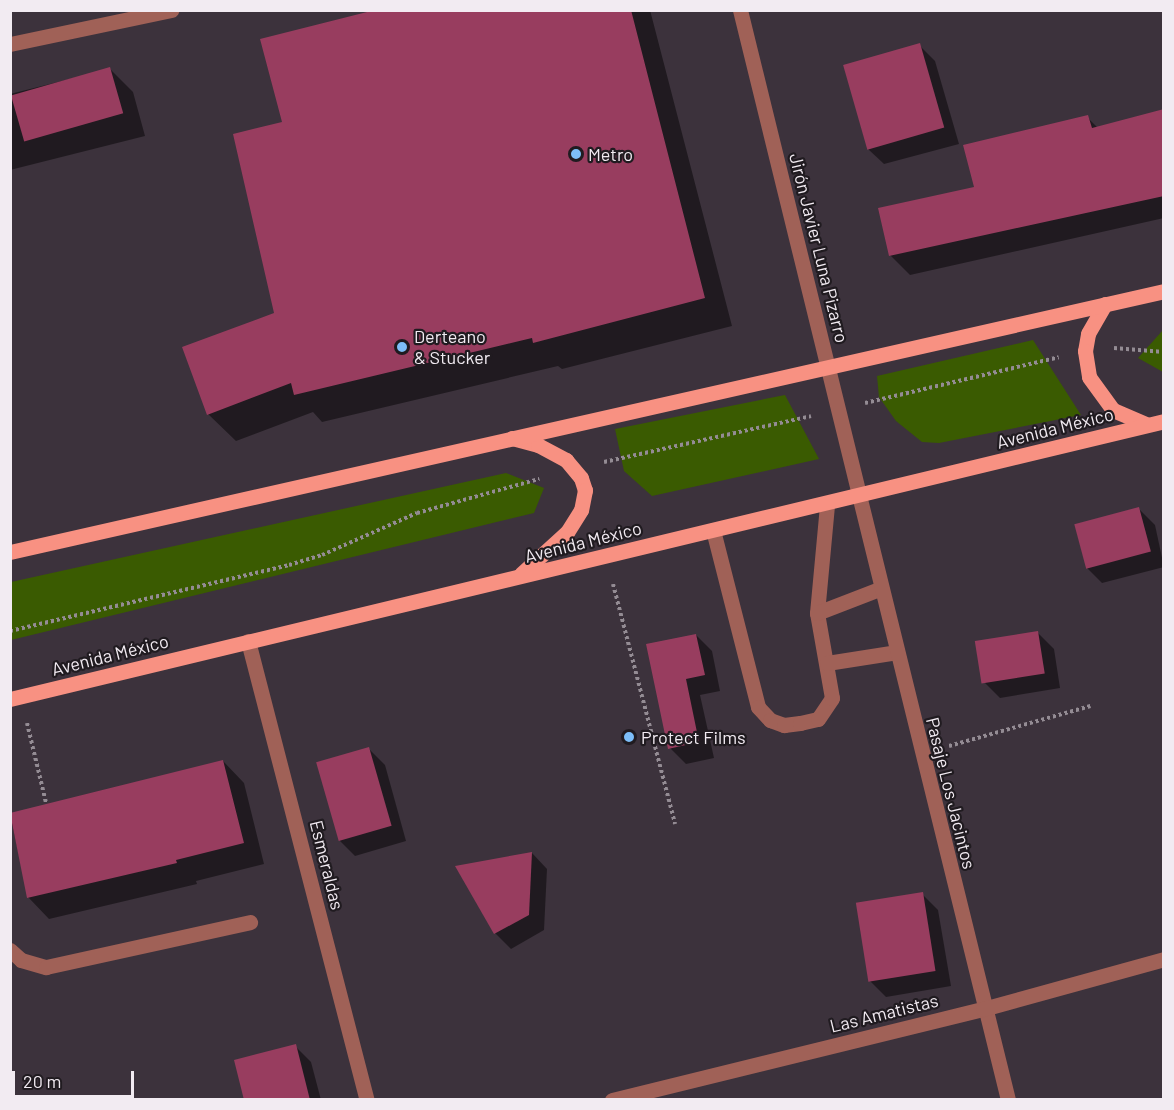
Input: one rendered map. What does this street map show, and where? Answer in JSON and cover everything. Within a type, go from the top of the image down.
[{"type":"main road","points":[[10,552],[827,365],[1164,291]]},
{"type":"main road","points":[[1105,304],[1088,334],[1085,351],[1089,377],[1113,410],[1157,423]]},
{"type":"main road","name":"Avenida México","points":[[15,698],[713,530],[827,505],[859,495],[1157,423]]},
{"type":"main road","points":[[510,438],[538,445],[566,460],[581,478],[585,490],[581,510],[567,532],[517,578]]},
{"type":"street","points":[[10,44],[171,10]]},
{"type":"street","name":"Jirón Javier Luna Pizarro","points":[[740,10],[859,495]]},
{"type":"street","name":"Pasaje Los Jacintos","points":[[859,495],[879,589],[897,652],[983,1010],[1008,1100]]},
{"type":"street","points":[[713,530],[763,716],[784,725],[818,719],[832,698],[817,613],[827,505]]},
{"type":"street","points":[[817,613],[879,589]]},
{"type":"street","name":"Esmeraldas","points":[[248,641],[367,1100]]},
{"type":"street","points":[[827,663],[897,652]]},
{"type":"street","points":[[10,950],[21,960],[46,967],[249,922]]},
{"type":"street","name":"Las Amatistas","points":[[612,1100],[983,1010],[1164,958]]},
{"type":"path","points":[[606,556],[675,824]]},
{"type":"path","points":[[15,698],[46,803]]},
{"type":"path","points":[[921,754],[1090,706]]},
{"type":"green space","points":[[1164,330],[1163,372],[1138,358]]},
{"type":"green space","points":[[1033,340],[1081,415],[939,443],[922,442],[896,421],[879,397],[877,376]]},
{"type":"green space","points":[[785,395],[819,459],[652,496],[624,471],[615,429]]},
{"type":"green space","points":[[506,473],[544,488],[534,513],[11,640],[11,582]]},
{"type":"building","points":[[375,10],[631,10],[705,298],[533,343],[532,338],[294,395],[291,383],[207,415],[182,347],[274,313],[233,134],[282,122],[260,39]]},
{"type":"building","points":[[920,43],[944,128],[867,150],[843,65]]},
{"type":"building","points":[[110,67],[123,113],[24,142],[11,95]]},
{"type":"building","points":[[1164,109],[1164,196],[889,256],[878,208],[974,187],[963,145],[1088,115],[1092,128]]},
{"type":"building","points":[[1139,507],[1151,551],[1086,569],[1074,524]]},
{"type":"building","points":[[1038,631],[1045,673],[982,683],[975,641]]},
{"type":"building","points":[[696,634],[705,675],[686,679],[699,742],[668,749],[646,644]]},
{"type":"building","points":[[369,747],[392,826],[339,841],[316,762]]},
{"type":"building","points":[[223,760],[244,843],[176,860],[177,863],[27,898],[10,813]]},
{"type":"building","points":[[532,852],[529,915],[494,934],[455,866]]},
{"type":"building","points":[[923,892],[936,971],[868,982],[856,903]]},
{"type":"building","points":[[296,1044],[310,1100],[244,1100],[234,1060]]},
{"type":"place","name":"Metro","points":[[576,154]]},
{"type":"place","name":"Derteano & Stucker","points":[[402,347]]},
{"type":"place","name":"Protect Films","points":[[629,737]]}]
